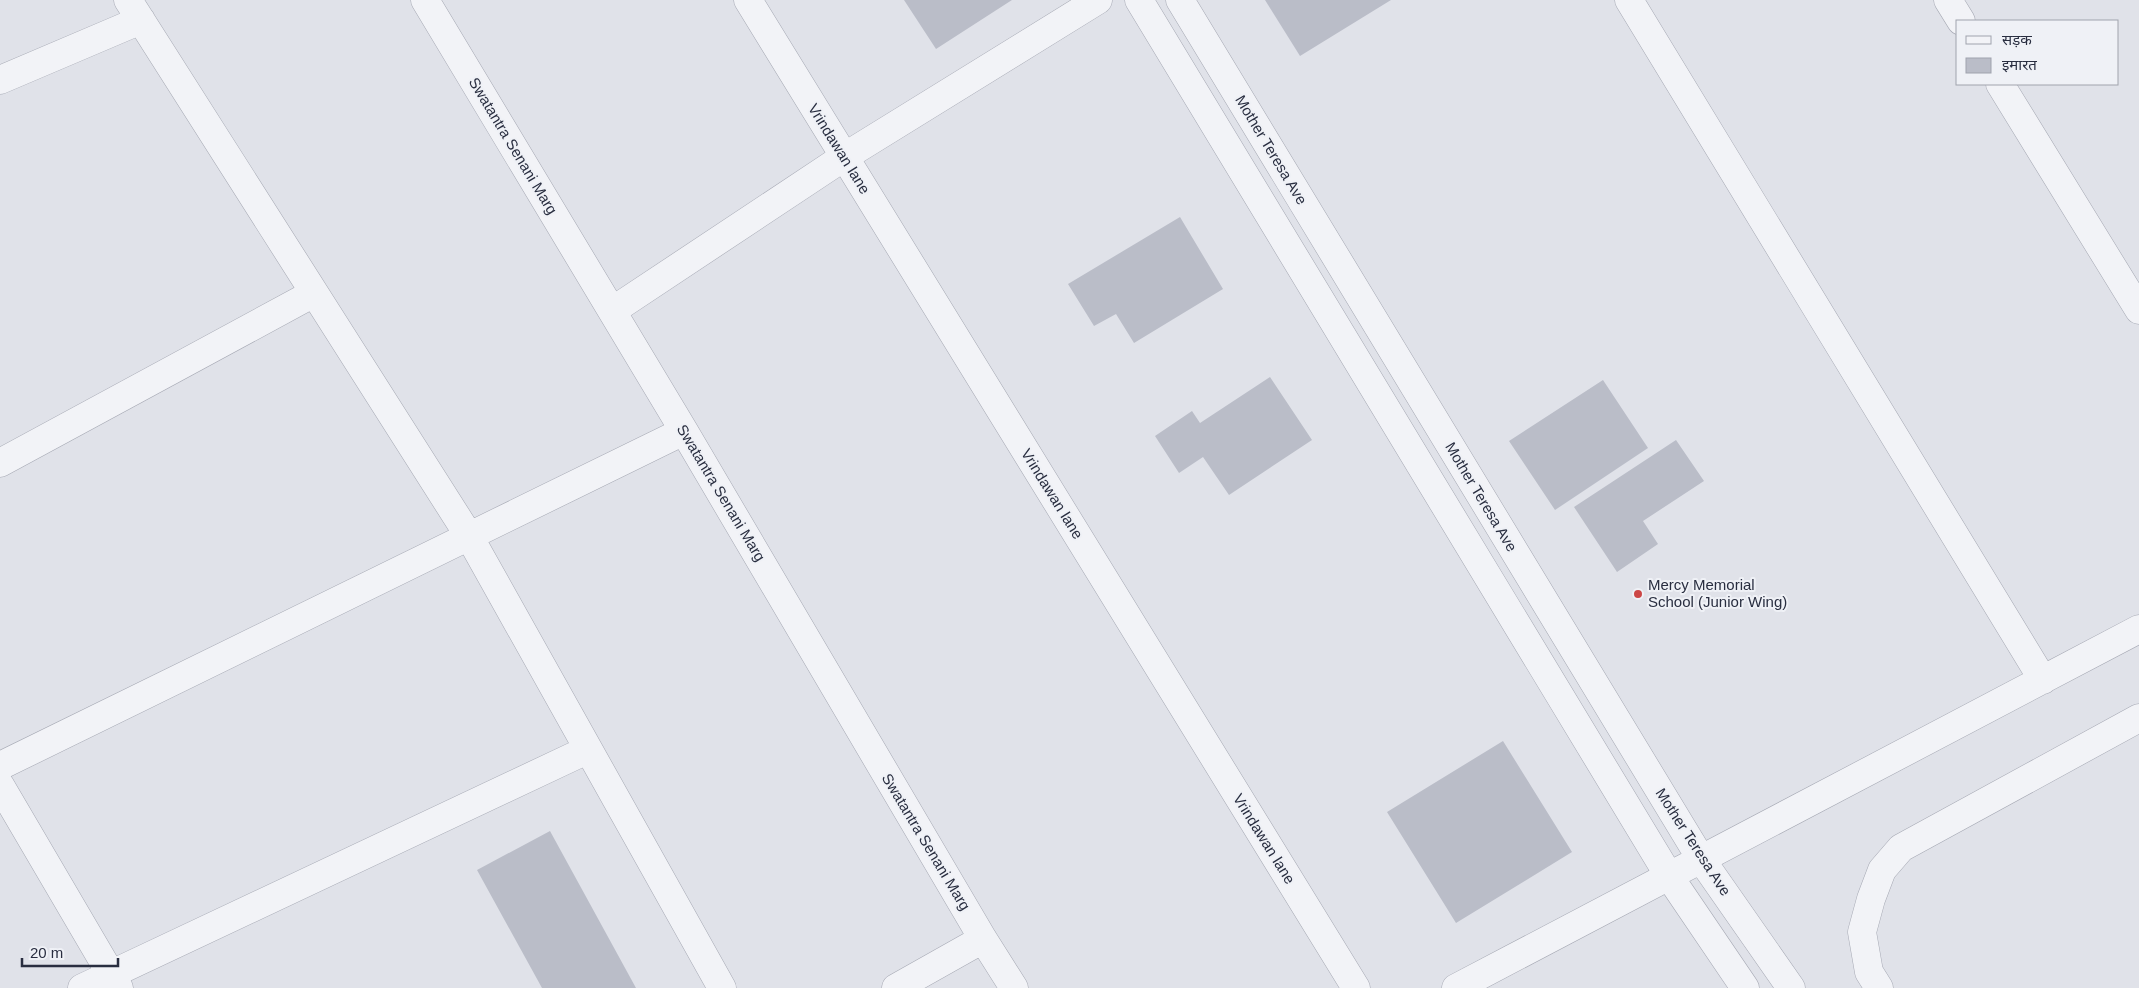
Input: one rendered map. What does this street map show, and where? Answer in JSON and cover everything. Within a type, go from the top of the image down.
[{"type":"street","name":"Swatantra Senani Marg","points":[[425,0],[684,431],[1014,988]]},
{"type":"street","name":"Vrindawan lane","points":[[748,0],[1356,988]]},
{"type":"street","points":[[612,311],[844,157],[1098,0]]},
{"type":"street","points":[[1139,0],[1668,876],[1745,988]]},
{"type":"street","name":"Mother Teresa Ave","points":[[1180,0],[1701,859],[1791,988]]},
{"type":"street","points":[[1629,0],[2043,680]]},
{"type":"street","points":[[1948,0],[1960,20]]},
{"type":"street","points":[[0,80],[134,10],[469,536],[722,988]]},
{"type":"street","points":[[2001,85],[2139,310]]},
{"type":"street","points":[[0,463],[314,293]]},
{"type":"street","points":[[0,766],[684,431]]},
{"type":"street","points":[[1456,988],[2139,629]]},
{"type":"street","points":[[1879,988],[1869,972],[1862,932],[1871,899],[1882,870],[1901,848],[2139,718]]},
{"type":"street","points":[[82,988],[114,981],[588,750]]},
{"type":"street","points":[[0,785],[114,981]]},
{"type":"street","points":[[896,988],[983,938]]},
{"type":"building","points":[[904,0],[1012,0],[936,49]]},
{"type":"building","points":[[1265,0],[1391,0],[1300,56]]},
{"type":"building","points":[[1180,217],[1223,289],[1134,343],[1116,314],[1094,326],[1068,284]]},
{"type":"building","points":[[1270,377],[1312,440],[1229,495],[1203,457],[1179,473],[1155,436],[1192,411],[1200,423]]},
{"type":"building","points":[[1603,380],[1648,448],[1555,510],[1509,441]]},
{"type":"building","points":[[1676,440],[1704,481],[1643,521],[1658,544],[1617,572],[1574,507]]},
{"type":"building","points":[[1503,741],[1572,852],[1456,923],[1387,812]]},
{"type":"building","points":[[550,831],[636,988],[542,988],[477,870]]},
{"type":"place","name":"Mercy Memorial School (Junior Wing)","points":[[1638,594]]}]
